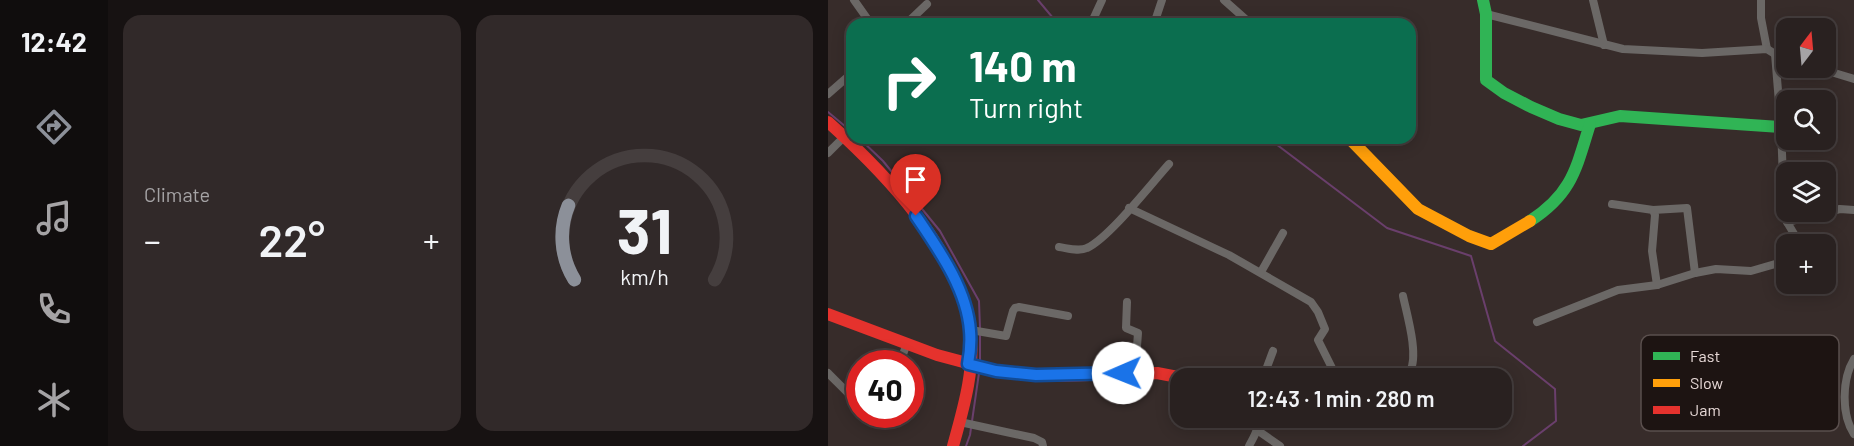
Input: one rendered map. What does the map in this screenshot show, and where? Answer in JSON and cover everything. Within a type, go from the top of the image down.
[{"type":"street","points":[[854,0],[867,18]]},
{"type":"street","points":[[1094,18],[1102,0]]},
{"type":"street","points":[[1156,18],[1162,0]]},
{"type":"street","points":[[1224,0],[1244,18]]},
{"type":"street","points":[[1483,0],[1486,14],[1486,80],[1493,88],[1554,117],[1582,125],[1612,116],[1776,127]]},
{"type":"street","points":[[1593,0],[1604,45]]},
{"type":"street","points":[[1761,0],[1761,18],[1771,51],[1776,90]]},
{"type":"street","points":[[912,18],[927,4]]},
{"type":"street","points":[[1486,14],[1623,49],[1702,53],[1771,51],[1776,53]]},
{"type":"street","points":[[1836,74],[1854,79]]},
{"type":"street","points":[[828,94],[846,78]]},
{"type":"street","points":[[828,122],[845,136],[828,153]]},
{"type":"street","points":[[1355,144],[1418,209],[1469,236],[1491,244],[1555,203],[1568,187],[1590,124]]},
{"type":"street","points":[[853,144],[906,202],[946,263],[963,297],[970,330],[968,364],[960,422],[953,446]]},
{"type":"street","points":[[1059,246],[1084,249],[1097,240],[1170,164]]},
{"type":"street","points":[[1612,204],[1653,210],[1687,208],[1695,273]]},
{"type":"street","points":[[1129,208],[1261,272],[1311,302],[1325,328],[1318,340],[1332,368]]},
{"type":"street","points":[[1653,210],[1655,215],[1652,251],[1657,285]]},
{"type":"street","points":[[1836,210],[1854,210]]},
{"type":"street","points":[[1787,222],[1794,234]]},
{"type":"street","points":[[1261,272],[1283,233]]},
{"type":"street","points":[[1537,322],[1618,290],[1657,285],[1716,269],[1751,270],[1776,264]]},
{"type":"street","points":[[1403,297],[1414,352],[1412,368]]},
{"type":"street","points":[[1127,302],[1126,327],[1138,333],[1135,373]]},
{"type":"street","points":[[970,330],[1006,336],[1013,311],[1019,307],[1068,316]]},
{"type":"street","points":[[828,314],[849,320],[907,344],[996,371],[1036,375],[1170,374]]},
{"type":"street","points":[[905,350],[907,344]]},
{"type":"street","points":[[1267,368],[1273,351]]},
{"type":"street","points":[[1854,359],[1847,379],[1845,401],[1850,427],[1854,434]]},
{"type":"street","points":[[828,373],[846,391]]},
{"type":"street","points":[[960,422],[1034,438],[1042,442],[1043,446]]},
{"type":"street","points":[[1250,446],[1257,430],[1280,446]]},
{"type":"waterway","points":[[1038,0],[1053,18]]},
{"type":"waterway","points":[[828,112],[846,127]]},
{"type":"waterway","points":[[865,144],[883,161],[940,231],[979,301],[980,328]]},
{"type":"waterway","points":[[1276,144],[1387,228],[1471,256],[1495,341],[1555,389],[1556,421],[1523,446]]},
{"type":"waterway","points":[[980,334],[980,364]]},
{"type":"waterway","points":[[966,446],[970,435],[979,373]]},
{"type":"traffic: fast","points":[[1483,0],[1486,14],[1486,80],[1504,93],[1531,107],[1559,119],[1581,125],[1620,116],[1776,127]]},
{"type":"traffic: fast","points":[[1530,221],[1555,201],[1564,190],[1576,167],[1590,124]]},
{"type":"traffic: slow","points":[[1355,144],[1418,209],[1469,236],[1491,244],[1530,221]]},
{"type":"traffic: jam","points":[[828,122],[846,138]]},
{"type":"traffic: jam","points":[[852,144],[895,189],[916,215],[951,270],[963,299],[970,329],[970,373],[953,446]]},
{"type":"traffic: jam","points":[[828,314],[937,355],[997,371],[1056,376],[1157,373],[1170,376]]},
{"type":"route","points":[[916,216],[946,263],[963,297],[970,330],[968,364],[996,371],[1036,375],[1123,373]]}]
